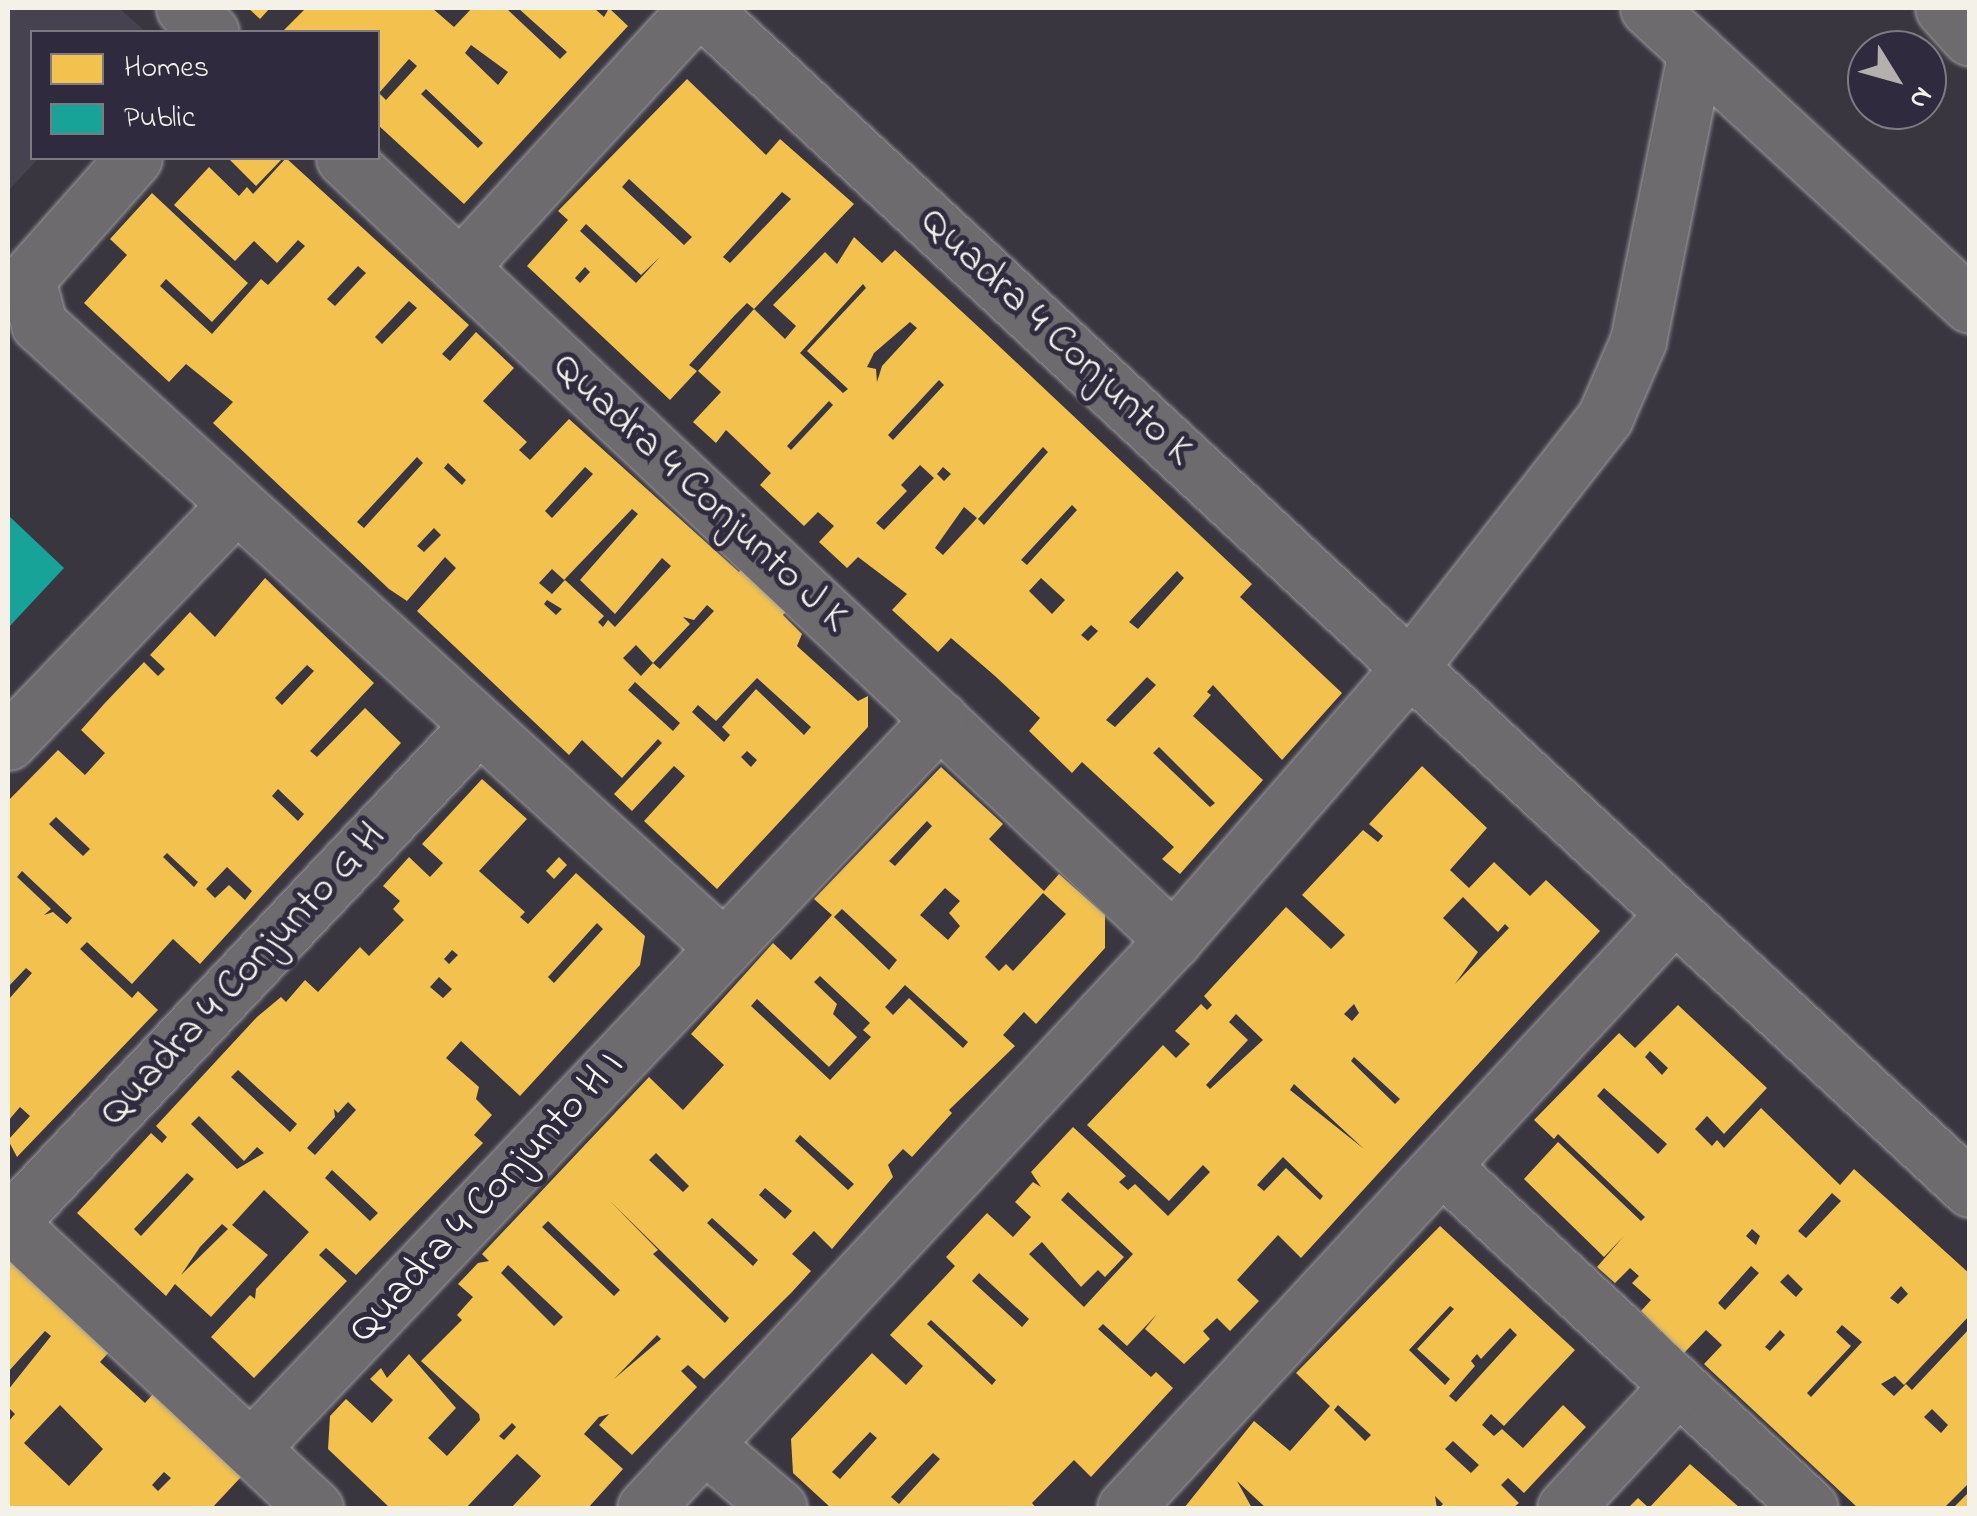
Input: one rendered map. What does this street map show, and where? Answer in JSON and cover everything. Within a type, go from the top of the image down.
[{"type":"main road","points":[[184,8],[209,30]]},
{"type":"main road","points":[[460,267],[699,8]]},
{"type":"main road","name":"Quadra 4 Conjunto K","points":[[699,8],[1970,1189]]},
{"type":"main road","points":[[1648,8],[1970,305]]},
{"type":"main road","points":[[1942,8],[1970,38]]},
{"type":"main road","points":[[645,1508],[1173,940],[1410,668],[1605,417],[1638,341],[1696,52]]},
{"type":"main road","points":[[132,160],[26,279],[39,324],[233,507],[723,946]]},
{"type":"main road","name":"Quadra 4 Conjunto J K","points":[[346,160],[1173,940]]},
{"type":"main road","points":[[8,742],[233,507]]},
{"type":"main road","name":"Quadra 4 Conjunto H I","points":[[251,1448],[940,719]]},
{"type":"main road","name":"Quadra 4 Conjunto G H","points":[[8,1223],[478,726]]},
{"type":"main road","points":[[1125,1508],[1672,916]]},
{"type":"main road","points":[[1442,1166],[1810,1508]]},
{"type":"main road","points":[[8,1223],[315,1508]]},
{"type":"main road","points":[[1565,1508],[1678,1386]]},
{"type":"main road","points":[[705,1444],[779,1508]]},
{"type":"shaded area","points":[[8,8],[119,8],[144,30],[30,30],[30,160],[37,160],[8,191]]},
{"type":"building: Homes","points":[[248,8],[270,8],[260,19]]},
{"type":"building: Homes","points":[[306,8],[432,8],[454,27],[472,8],[506,8],[560,59],[567,52],[518,8],[594,8],[604,17],[609,8],[628,26],[464,204],[380,127],[380,94],[386,100],[417,66],[409,59],[380,92],[380,30],[284,30]],"holes":[[[471,45],[508,72],[498,85],[465,53]],[[426,89],[483,143],[478,148],[421,94]]]},
{"type":"building: Homes","points":[[687,79],[766,155],[780,139],[854,204],[754,309],[747,303],[735,315],[689,365],[697,371],[670,400],[527,266],[568,220],[558,211]],"holes":[[[629,179],[692,237],[684,245],[622,187]],[[782,192],[791,199],[730,263],[723,257]],[[586,224],[641,275],[660,257],[636,283],[580,231]],[[585,267],[590,272],[580,283],[575,278]]]},
{"type":"building: Homes","points":[[230,160],[281,160],[256,186]]},
{"type":"building: Homes","points":[[288,160],[469,325],[442,354],[450,361],[476,332],[514,368],[483,401],[527,442],[519,450],[530,460],[569,419],[739,572],[744,566],[789,608],[783,615],[802,634],[797,646],[858,701],[868,696],[868,727],[717,889],[644,821],[685,776],[674,766],[632,811],[614,794],[662,743],[658,739],[622,778],[582,740],[569,755],[417,611],[456,568],[445,557],[407,601],[389,589],[213,423],[233,402],[186,364],[169,382],[84,303],[127,255],[110,239],[152,193],[248,283],[212,322],[166,279],[160,286],[212,334],[261,279],[268,285],[305,246],[298,240],[277,263],[254,241],[235,261],[174,205],[209,167],[239,196],[247,187],[253,194]],"holes":[[[358,266],[366,273],[335,306],[327,299]],[[409,301],[417,308],[382,344],[375,337]],[[417,457],[423,463],[364,528],[357,522]],[[448,463],[466,480],[462,485],[444,468]],[[585,467],[593,474],[552,518],[545,511]],[[632,509],[638,514],[580,580],[615,614],[662,558],[671,566],[615,627],[608,620],[603,627],[598,622],[604,616],[565,580],[552,594],[539,583],[552,569],[564,580]],[[434,528],[441,535],[424,552],[417,546]],[[547,600],[562,609],[556,615],[544,604]],[[707,605],[714,611],[660,669],[653,663],[690,624],[683,617],[694,620]],[[636,645],[653,663],[641,676],[623,658]],[[757,678],[811,727],[804,735],[756,689],[722,727],[730,735],[724,742],[692,712],[698,705],[716,721]],[[635,682],[680,723],[673,731],[628,690]],[[747,751],[757,760],[751,767],[741,757]]]},
{"type":"building: Homes","points":[[854,237],[882,263],[895,250],[1252,584],[1240,597],[1342,693],[1282,760],[1213,685],[1207,692],[1211,695],[1193,716],[1263,780],[1180,874],[1162,859],[1174,847],[1082,762],[1072,773],[1029,731],[1040,718],[995,676],[951,638],[938,652],[892,610],[907,594],[858,557],[847,568],[819,542],[834,526],[818,512],[804,526],[760,485],[771,473],[726,430],[716,443],[693,422],[721,392],[698,371],[754,309],[785,339],[796,326],[773,305],[825,252],[837,264]],"holes":[[[863,284],[866,288],[807,351],[848,389],[843,393],[800,353]],[[910,322],[917,328],[882,366],[877,382],[876,369],[867,367],[874,353]],[[939,380],[944,385],[893,440],[888,435]],[[829,401],[833,405],[791,450],[787,446]],[[1043,447],[1048,452],[984,525],[978,519]],[[920,465],[934,478],[884,530],[876,523],[907,491],[901,485]],[[943,467],[951,474],[944,481],[937,474]],[[1072,505],[1077,510],[1027,565],[1021,560]],[[964,507],[977,518],[943,555],[935,548]],[[1177,571],[1184,578],[1138,629],[1129,622]],[[1041,578],[1065,600],[1052,614],[1029,591]],[[1091,625],[1098,631],[1088,641],[1081,635]],[[1147,677],[1156,685],[1115,727],[1106,720]],[[1159,747],[1215,803],[1210,807],[1153,753]]]},
{"type":"building: Homes","points":[[265,578],[374,683],[310,751],[317,757],[365,708],[401,743],[200,964],[173,939],[132,984],[87,942],[80,949],[132,998],[138,991],[158,1010],[17,1157],[8,1140],[30,1116],[20,1107],[8,1121],[8,1000],[32,973],[26,968],[8,987],[8,801],[58,750],[85,775],[105,753],[81,730],[144,662],[158,676],[165,669],[150,655],[190,612],[215,637]],"holes":[[[307,665],[314,671],[282,705],[275,698]],[[278,789],[304,814],[298,821],[272,796]],[[56,817],[90,849],[83,856],[49,824]],[[167,853],[198,882],[194,887],[163,857]],[[227,867],[252,891],[245,900],[229,885],[215,898],[206,889]],[[22,871],[72,918],[67,924],[53,912],[44,915],[51,909],[17,877]]]},
{"type":"building: Homes","points":[[1422,766],[1487,828],[1450,870],[1469,888],[1494,862],[1530,896],[1546,880],[1600,931],[1301,1258],[1278,1235],[1237,1280],[1259,1301],[1230,1331],[1217,1318],[1203,1331],[1210,1339],[1184,1364],[1145,1329],[1157,1314],[1127,1346],[1103,1324],[1098,1329],[1151,1377],[1156,1372],[1173,1388],[1091,1477],[1074,1460],[1032,1503],[1036,1508],[831,1508],[793,1473],[791,1439],[872,1353],[906,1385],[923,1366],[890,1335],[955,1266],[946,1257],[987,1213],[1013,1237],[1031,1217],[1015,1202],[1033,1182],[1041,1187],[1031,1172],[1073,1127],[1126,1176],[1119,1182],[1128,1190],[1135,1184],[1168,1216],[1210,1172],[1203,1165],[1169,1201],[1087,1125],[1163,1045],[1176,1058],[1190,1044],[1175,1031],[1201,1004],[1207,1010],[1212,1005],[1204,996],[1286,907],[1331,949],[1345,935],[1302,895],[1363,830],[1378,842],[1383,836],[1369,824]],"holes":[[[1463,897],[1498,932],[1505,924],[1509,928],[1455,984],[1478,952],[1443,918]],[[1354,1004],[1359,1013],[1352,1021],[1344,1014]],[[1236,1014],[1263,1040],[1210,1089],[1206,1085],[1248,1040],[1229,1022]],[[1354,1057],[1400,1099],[1395,1104],[1351,1061]],[[1294,1084],[1364,1149],[1290,1090]],[[1283,1157],[1323,1196],[1320,1200],[1286,1168],[1264,1191],[1257,1185]],[[1068,1192],[1133,1254],[1084,1307],[1029,1254],[1042,1242],[1081,1287],[1098,1270],[1105,1277],[1124,1257],[1061,1200]],[[979,1273],[1029,1319],[1022,1327],[972,1281]],[[931,1320],[996,1380],[992,1385],[927,1324]],[[870,1432],[877,1438],[840,1479],[832,1472]],[[933,1453],[940,1459],[899,1504],[891,1497]]]},
{"type":"building: Homes","points":[[941,767],[1003,824],[989,839],[1044,891],[1059,874],[1105,915],[1105,948],[1036,1024],[1024,1012],[1003,1035],[1015,1046],[949,1110],[952,1113],[912,1157],[903,1149],[888,1165],[893,1177],[832,1249],[814,1231],[792,1254],[811,1271],[792,1292],[704,1379],[688,1365],[681,1371],[697,1387],[632,1455],[599,1425],[609,1414],[599,1417],[584,1434],[623,1469],[588,1508],[511,1508],[541,1476],[517,1454],[466,1508],[390,1508],[328,1449],[330,1416],[346,1399],[372,1423],[393,1400],[370,1379],[381,1368],[387,1378],[409,1354],[456,1408],[428,1438],[447,1456],[480,1420],[479,1414],[421,1361],[462,1320],[457,1315],[473,1297],[458,1284],[478,1263],[489,1261],[482,1254],[649,1077],[683,1110],[724,1065],[691,1034],[773,943],[791,960],[832,915],[814,899]],"holes":[[[927,821],[932,826],[895,866],[889,861]],[[945,888],[960,901],[949,913],[960,926],[948,940],[920,915]],[[1043,893],[1066,914],[1013,971],[1006,964],[999,971],[985,957]],[[842,909],[897,960],[889,970],[834,917]],[[820,976],[870,1023],[863,1030],[871,1037],[830,1080],[751,1006],[757,999],[829,1067],[857,1037],[833,1014],[837,1004],[814,982]],[[905,985],[968,1042],[963,1048],[909,998],[893,1015],[885,1007]],[[800,1135],[854,1184],[848,1190],[795,1141]],[[656,1153],[689,1186],[683,1192],[649,1160]],[[765,1188],[792,1211],[785,1219],[759,1195]],[[610,1201],[729,1318],[725,1323],[653,1254],[658,1250]],[[712,1218],[758,1260],[753,1266],[707,1223]],[[548,1221],[620,1290],[614,1296],[542,1227]],[[508,1265],[563,1317],[554,1326],[501,1273]],[[657,1335],[661,1339],[614,1379]],[[512,1423],[516,1427],[504,1440],[499,1436]]]},
{"type":"building: Homes","points":[[482,779],[527,819],[479,871],[525,912],[520,917],[528,924],[576,873],[645,936],[640,965],[520,1096],[461,1041],[446,1058],[479,1087],[476,1099],[492,1115],[474,1135],[483,1143],[356,1275],[326,1248],[319,1255],[347,1281],[254,1378],[211,1337],[250,1295],[255,1299],[256,1289],[309,1232],[264,1190],[232,1225],[268,1255],[211,1317],[175,1284],[166,1296],[77,1213],[151,1133],[162,1143],[167,1137],[156,1126],[257,1017],[281,997],[286,1002],[305,980],[318,992],[360,947],[369,956],[404,920],[393,909],[400,901],[383,886],[409,857],[430,877],[443,863],[422,844]],"holes":[[[597,923],[603,929],[554,983],[548,977]],[[452,950],[458,955],[449,964],[444,959]],[[439,977],[452,989],[443,998],[430,987]],[[238,1070],[297,1124],[290,1132],[231,1077]],[[348,1102],[356,1110],[315,1155],[307,1148],[335,1117],[334,1109],[338,1113]],[[199,1116],[244,1161],[257,1147],[264,1153],[237,1169],[191,1124]],[[332,1170],[378,1213],[370,1221],[325,1178]],[[187,1173],[194,1179],[141,1236],[134,1229]],[[222,1224],[228,1229],[181,1275]]]},
{"type":"building: Homes","points":[[559,857],[567,865],[554,879],[546,871]]},
{"type":"building: Homes","points":[[1678,1005],[1767,1088],[1724,1134],[1707,1116],[1695,1129],[1712,1146],[1717,1140],[1724,1148],[1761,1108],[1840,1185],[1854,1169],[1970,1274],[1970,1315],[1904,1385],[1895,1376],[1881,1384],[1894,1396],[1906,1384],[1912,1390],[1970,1328],[1970,1482],[1944,1508],[1858,1508],[1704,1364],[1722,1345],[1706,1330],[1684,1353],[1641,1311],[1651,1300],[1632,1283],[1639,1276],[1630,1268],[1615,1283],[1597,1267],[1624,1236],[1604,1257],[1524,1179],[1558,1142],[1641,1221],[1645,1217],[1558,1134],[1554,1139],[1534,1120],[1619,1033],[1635,1048]],"holes":[[[1650,1051],[1668,1068],[1662,1075],[1645,1057]],[[1604,1088],[1667,1144],[1658,1154],[1597,1096]],[[1832,1193],[1841,1201],[1806,1238],[1798,1231]],[[1752,1229],[1760,1236],[1756,1245],[1746,1236]],[[1751,1266],[1759,1273],[1725,1310],[1718,1303]],[[1788,1274],[1803,1289],[1796,1297],[1780,1282]],[[1901,1286],[1908,1294],[1898,1304],[1890,1298]],[[1842,1325],[1862,1342],[1811,1397],[1807,1393],[1851,1346],[1836,1332]],[[1780,1330],[1785,1335],[1770,1351],[1765,1347]],[[1932,1409],[1948,1425],[1941,1433],[1924,1417]]]},
{"type":"building: Homes","points":[[1440,1226],[1575,1350],[1504,1426],[1491,1414],[1482,1425],[1494,1436],[1502,1429],[1523,1448],[1563,1405],[1586,1427],[1524,1493],[1508,1478],[1501,1485],[1519,1503],[1513,1508],[1439,1508],[1443,1504],[1435,1496],[1437,1508],[1266,1508],[1237,1481],[1252,1508],[1184,1508],[1254,1421],[1290,1451],[1330,1406],[1296,1373]],"holes":[[[1450,1306],[1454,1309],[1417,1349],[1450,1379],[1445,1385],[1409,1350]],[[1510,1328],[1517,1335],[1456,1402],[1449,1396],[1475,1366],[1471,1361],[1477,1354],[1481,1359]],[[1338,1405],[1371,1435],[1365,1441],[1334,1410]],[[1453,1441],[1479,1465],[1471,1473],[1445,1449]]]},
{"type":"building: Homes","points":[[8,1255],[111,1350],[100,1362],[145,1403],[153,1394],[241,1477],[212,1508],[8,1508],[8,1422],[15,1414],[8,1407],[8,1390],[51,1336],[45,1331],[8,1372]],"holes":[[[60,1405],[103,1449],[69,1486],[24,1443]],[[164,1472],[171,1478],[158,1491],[152,1485]]]},
{"type":"building: Homes","points":[[1690,1464],[1740,1508],[1649,1508]]},
{"type":"building: Homes","points":[[1970,1491],[1970,1508],[1953,1508]]},
{"type":"building: Homes","points":[[1638,1498],[1649,1508],[1628,1508]]},
{"type":"building: Public","points":[[8,515],[64,568],[8,628]]}]
